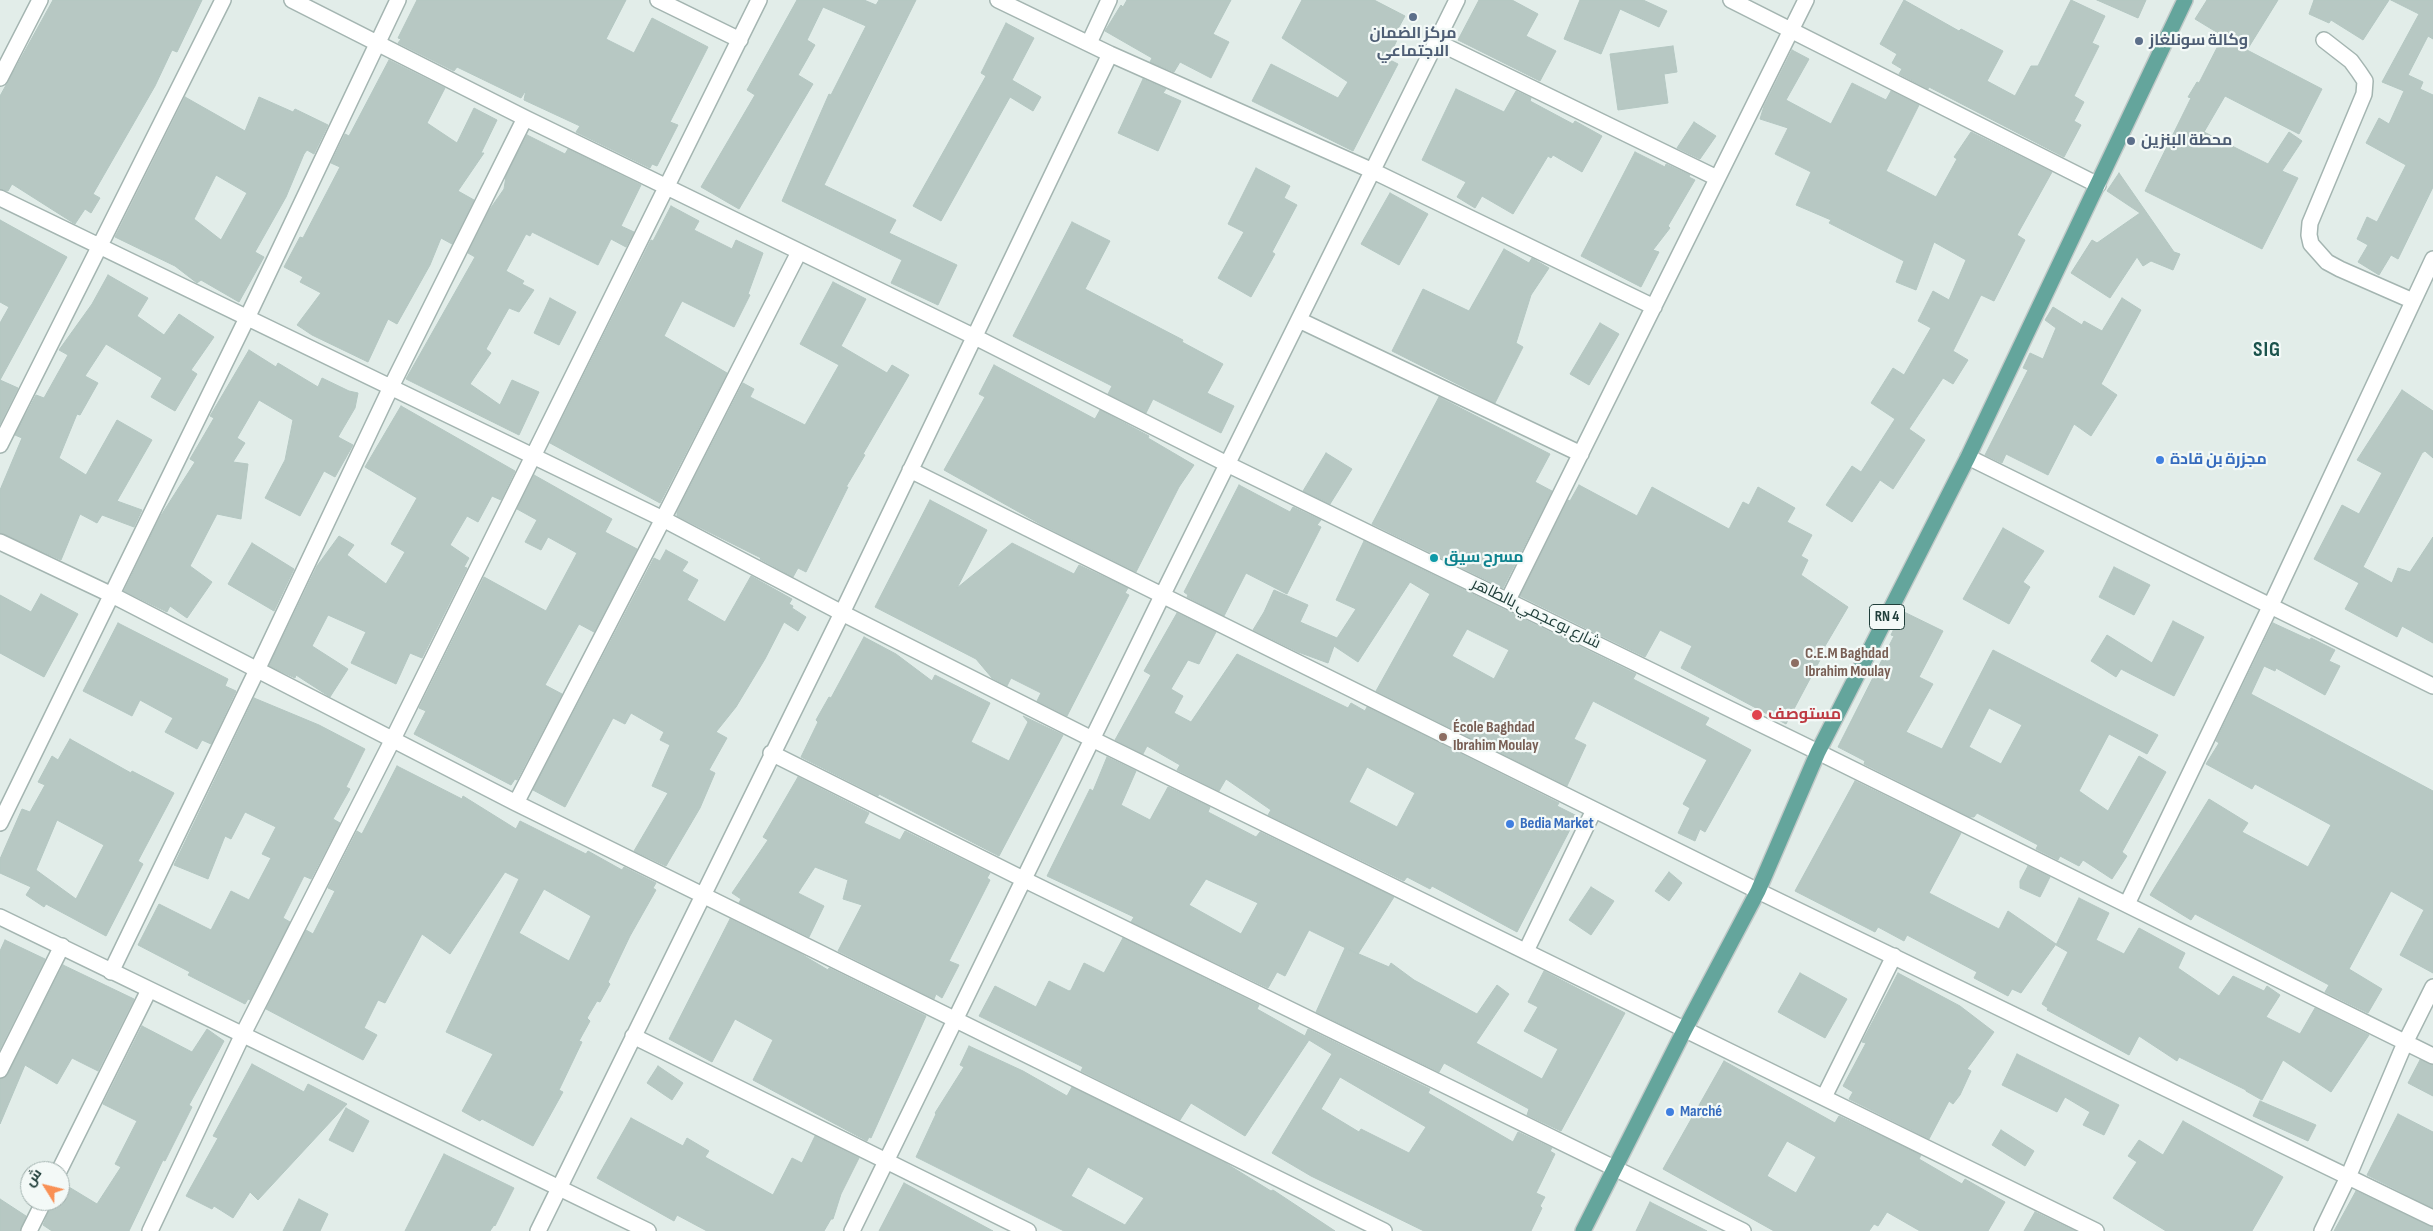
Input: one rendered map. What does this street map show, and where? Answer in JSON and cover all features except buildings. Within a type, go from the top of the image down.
[{"type":"main road","name":"RN 4","points":[[1583,1231],[1685,1029],[1758,891],[1818,752],[1968,456],[2185,0]]},
{"type":"street","points":[[0,78],[40,0]]},
{"type":"street","points":[[0,445],[98,245],[222,0]]},
{"type":"street","name":"شارع بوعجمي بالطاهر","points":[[292,0],[526,118],[973,336],[1228,464],[1818,752],[2433,1056]]},
{"type":"street","points":[[0,823],[247,318],[398,0]]},
{"type":"street","points":[[658,0],[740,40]]},
{"type":"street","points":[[150,1231],[242,1036],[392,739],[759,0]]},
{"type":"street","points":[[998,0],[1110,54],[1373,171],[1654,307]]},
{"type":"street","points":[[1089,43],[1109,0]]},
{"type":"street","points":[[852,1231],[885,1159],[1457,0]]},
{"type":"street","points":[[1731,0],[2098,185]]},
{"type":"street","points":[[1508,600],[1806,0]]},
{"type":"street","points":[[2324,40],[2351,60],[2365,81],[2364,94],[2310,223],[2308,235],[2311,244],[2327,262],[2412,302]]},
{"type":"street","points":[[1437,42],[1717,178]]},
{"type":"street","points":[[538,1231],[771,753],[842,613],[973,336],[1110,54]]},
{"type":"street","points":[[111,972],[391,387],[526,118]]},
{"type":"street","points":[[0,198],[663,519],[842,613],[1092,739],[2096,1231]]},
{"type":"street","points":[[516,802],[799,252]]},
{"type":"street","points":[[2126,904],[2271,604],[2433,259]]},
{"type":"street","points":[[1299,320],[1581,454]]},
{"type":"street","points":[[1968,456],[2271,604],[2433,686]]},
{"type":"street","points":[[910,470],[1758,891],[2433,1218]]},
{"type":"street","points":[[0,542],[112,596],[516,802],[1384,1231]]},
{"type":"street","points":[[771,753],[1023,879],[1615,1167],[1742,1231]]},
{"type":"street","points":[[1526,951],[1594,810]]},
{"type":"street","points":[[0,917],[242,1036],[648,1231]]},
{"type":"street","points":[[0,1070],[62,946]]},
{"type":"street","points":[[1824,1097],[1894,956]]},
{"type":"street","points":[[2322,1231],[2433,987]]},
{"type":"street","points":[[64,1161],[149,990]]},
{"type":"street","points":[[633,1036],[1028,1231]]},
{"type":"street","points":[[29,1231],[39,1211]]},
{"type":"place","name":"مركز الضمان الاجتماعي","points":[[1413,17]]},
{"type":"place","name":"وكالة سونلغاز","points":[[2139,41]]},
{"type":"place","name":"محطة البنزين","points":[[2131,141]]},
{"type":"place","name":"مجزرة بن قادة","points":[[2160,460]]},
{"type":"place","name":"مسرح سيق","points":[[1434,558]]},
{"type":"place","name":"C.E.M Baghdad Ibrahim Moulay","points":[[1795,663]]},
{"type":"place","name":"مستوصف","points":[[1757,715]]},
{"type":"place","name":"École Baghdad Ibrahim Moulay","points":[[1443,737]]},
{"type":"place","name":"Bedia Market","points":[[1510,824]]},
{"type":"place","name":"Marché","points":[[1670,1112]]},
{"type":"district","name":"SIG","points":[[2267,351]]}]
